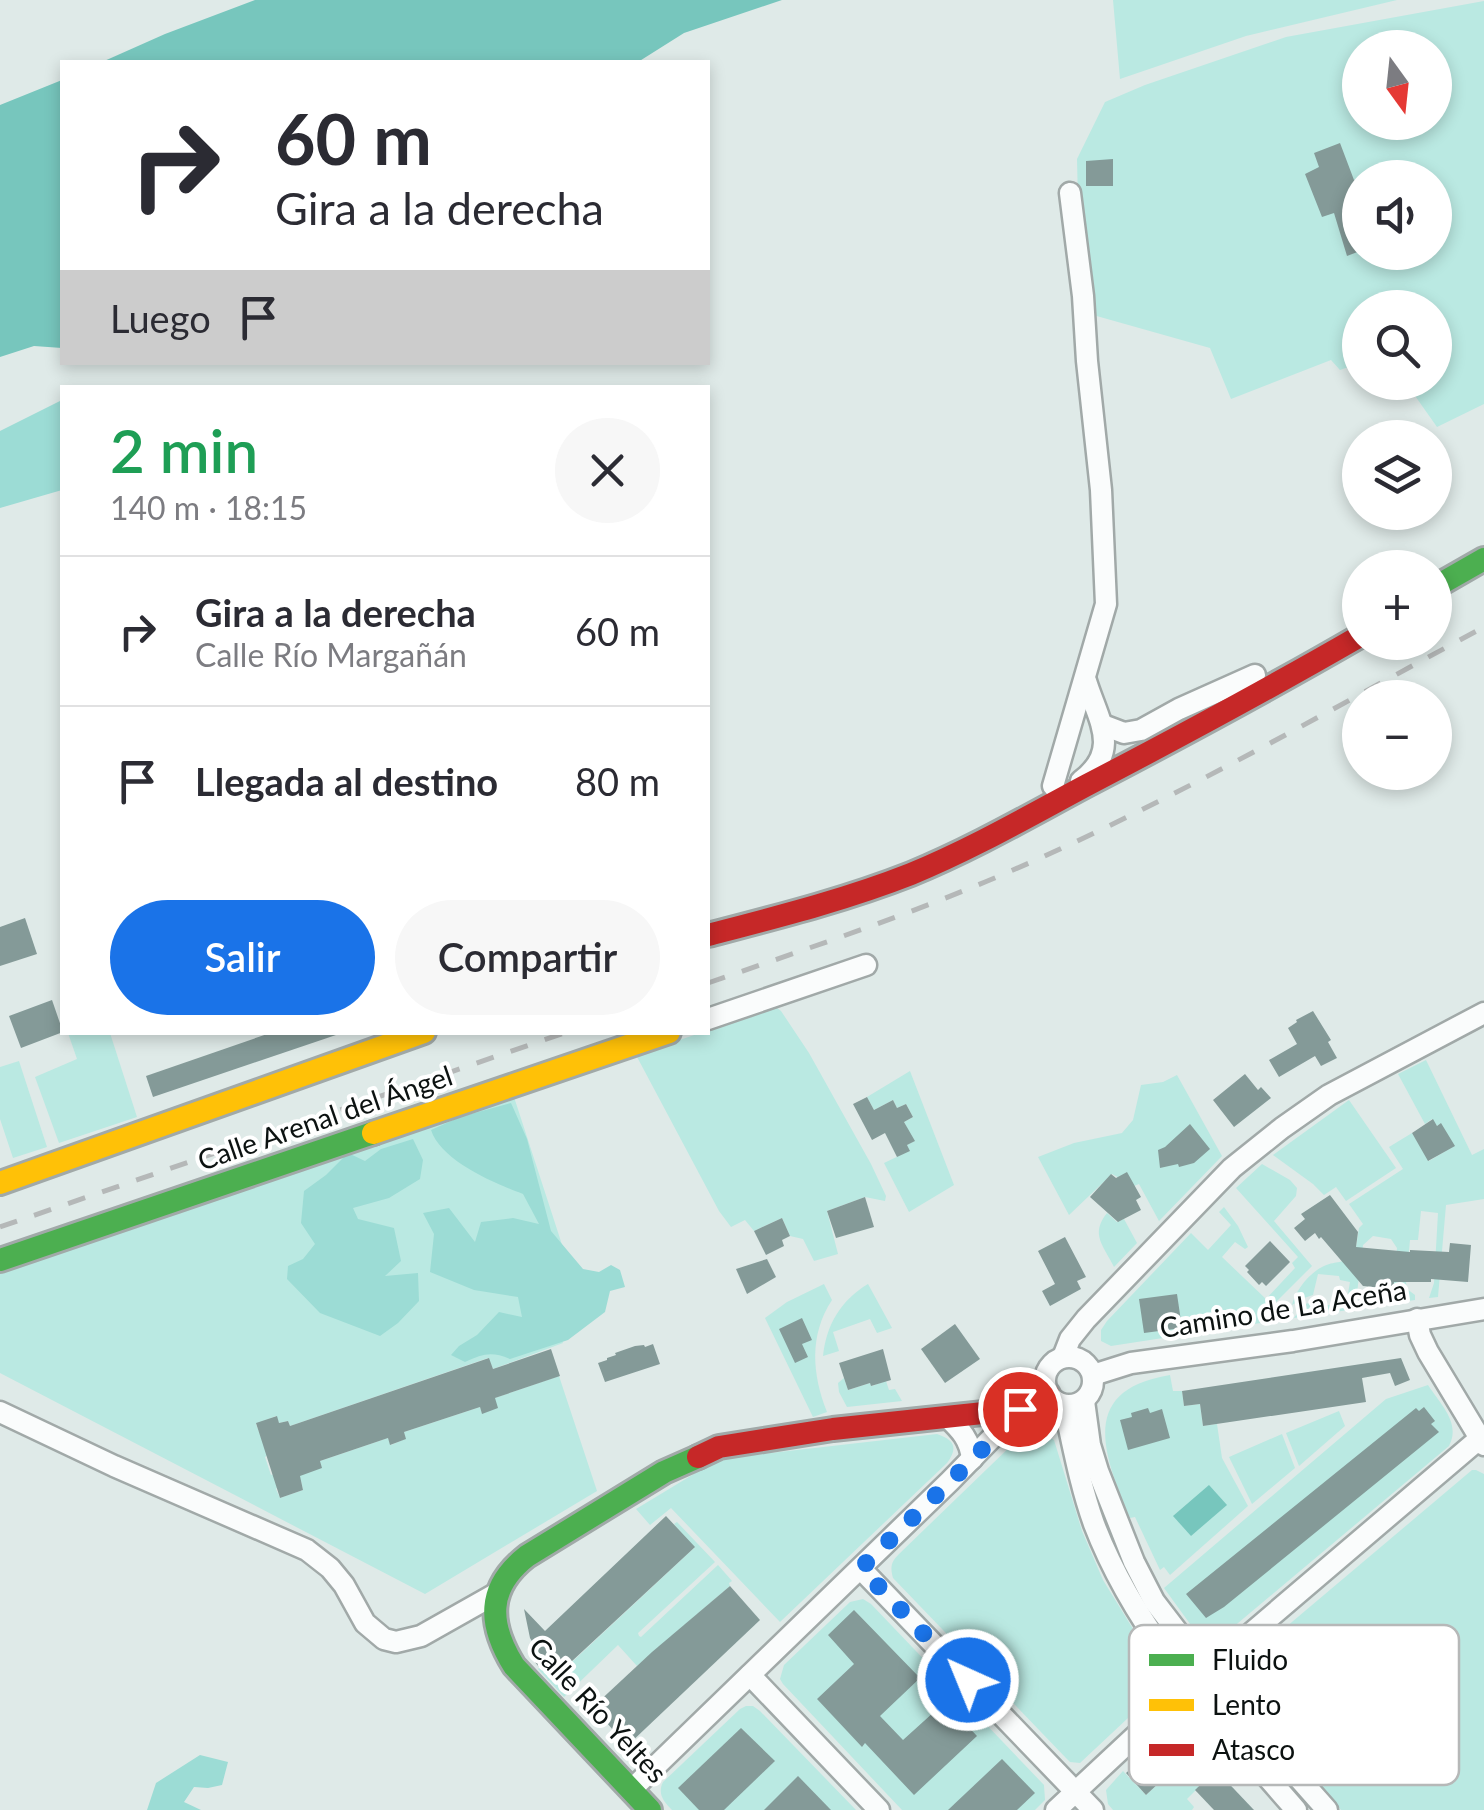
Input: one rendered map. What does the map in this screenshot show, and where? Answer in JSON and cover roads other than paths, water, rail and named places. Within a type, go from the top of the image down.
[{"type":"street","points":[[1053,786],[1106,604],[1070,193]]},
{"type":"street","points":[[1452,577],[1484,559]]},
{"type":"street","points":[[714,933],[751,926],[862,892],[964,851],[1263,681],[1342,631]]},
{"type":"street","points":[[714,933],[900,864],[1103,759],[1342,644]]},
{"type":"street","points":[[1086,680],[1096,714],[1104,725],[1124,733],[1141,730],[1179,709],[1263,681]]},
{"type":"street","points":[[964,851],[979,836],[1091,773],[1103,759],[1104,725]]},
{"type":"street","points":[[1070,730],[1084,750],[1103,759]]},
{"type":"street","points":[[710,1018],[866,965]]},
{"type":"street","points":[[1063,1358],[1070,1339],[1086,1318],[1232,1168],[1330,1095],[1484,1013]]},
{"type":"street","points":[[0,1183],[416,1035]]},
{"type":"street","name":"Calle Arenal del Ángel","points":[[0,1260],[660,1035]]},
{"type":"street","name":"Camino de La Aceña","points":[[1092,1375],[1130,1362],[1293,1341],[1484,1309]]},
{"type":"street","points":[[1262,1625],[1482,1442],[1428,1352],[1417,1319]]},
{"type":"street","points":[[0,1412],[306,1550],[330,1568],[344,1585],[365,1624],[384,1639],[396,1642],[422,1636],[499,1592],[508,1572],[527,1556],[702,1453],[739,1442],[1020,1409],[1065,1400],[1093,1385],[1086,1364],[1076,1358],[1063,1358],[1050,1365],[1044,1379],[1065,1400],[1094,1458],[1134,1562],[1154,1601],[1173,1625]]},
{"type":"street","points":[[1065,1400],[1081,1482],[1103,1545],[1145,1625]]},
{"type":"street","points":[[631,1790],[1020,1409]]},
{"type":"street","points":[[947,1416],[966,1436],[972,1460]]},
{"type":"street","points":[[861,1568],[1092,1810]]},
{"type":"street","name":"Calle Río Yeltes","points":[[499,1592],[494,1619],[506,1658],[650,1810]]},
{"type":"street","points":[[750,1675],[879,1810]]},
{"type":"street","points":[[1056,1810],[1129,1741]]},
{"type":"street","points":[[1274,1785],[1296,1810]]},
{"type":"street","points":[[1305,1785],[1327,1810]]},
{"type":"railway","points":[[710,982],[916,909],[1049,854],[1238,761],[1484,627]]},
{"type":"railway","points":[[0,1227],[558,1035]]}]
